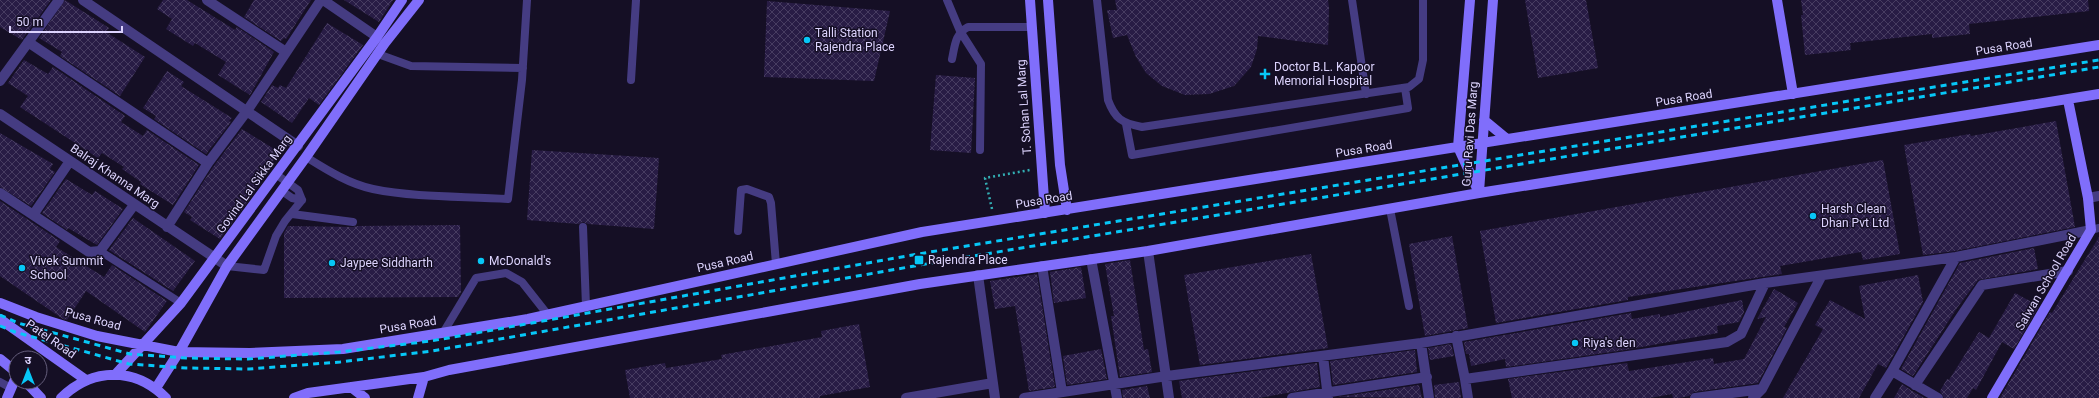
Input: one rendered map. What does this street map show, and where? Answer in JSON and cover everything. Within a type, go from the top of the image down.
[{"type":"main road","name":"Govind Lal Sikka Marg","points":[[115,375],[181,303],[215,259],[377,37],[402,0]]},
{"type":"main road","points":[[156,388],[180,352],[227,266],[285,187],[378,54],[419,0]]},
{"type":"main road","name":"T. Sohan Lal Marg","points":[[1030,0],[1045,213]]},
{"type":"main road","points":[[1048,0],[1060,165],[1068,210]]},
{"type":"main road","name":"Guru Ravi Das Marg","points":[[1470,0],[1458,147],[1479,193]]},
{"type":"main road","name":"Guru Ravi Das Marg","points":[[1479,193],[1493,0]]},
{"type":"main road","points":[[1777,0],[1793,94]]},
{"type":"main road","name":"Pusa Road","points":[[0,303],[36,317],[97,336],[180,352],[250,353],[343,349],[548,315],[922,232],[2099,45]]},
{"type":"main road","points":[[294,398],[308,393],[424,377],[449,370],[920,284],[1148,250],[1479,193],[2099,94]]},
{"type":"main road","name":"Salwan School Road","points":[[1992,398],[2095,229],[2068,100]]},
{"type":"main road","points":[[1484,120],[1507,139]]},
{"type":"main road","name":"Patel Road","points":[[0,319],[86,380]]},
{"type":"main road","points":[[0,359],[8,366]]},
{"type":"main road","points":[[61,398],[86,380],[106,375],[115,375],[142,380],[156,388],[166,398]]},
{"type":"main road","points":[[418,398],[424,377]]},
{"type":"main road","points":[[351,387],[365,398]]},
{"type":"main road","points":[[33,390],[40,398]]},
{"type":"street","points":[[0,82],[59,0]]},
{"type":"street","points":[[83,0],[298,146]]},
{"type":"street","points":[[207,0],[286,52]]},
{"type":"street","points":[[167,227],[208,164],[247,111],[322,0],[377,37]]},
{"type":"street","points":[[28,42],[208,164]]},
{"type":"street","name":"Balraj Khanna Marg","points":[[0,114],[227,266]]},
{"type":"street","points":[[33,215],[70,162]]},
{"type":"street","points":[[0,193],[86,250],[100,251],[134,205]]},
{"type":"street","points":[[2088,198],[2099,196]]},
{"type":"street","points":[[1024,398],[1166,376],[1420,343],[1766,283],[1956,257],[2095,229]]},
{"type":"street","points":[[1148,250],[1169,398]]},
{"type":"street","points":[[1875,398],[1892,372],[1956,257]]},
{"type":"street","points":[[1091,259],[1117,398]]},
{"type":"street","points":[[1042,266],[1062,392]]},
{"type":"street","points":[[1915,385],[1982,285],[2068,271]]},
{"type":"street","points":[[978,275],[995,398]]},
{"type":"street","points":[[1754,398],[1762,389],[1821,276]]},
{"type":"street","points":[[1465,379],[1727,342],[1741,334],[1766,283]]},
{"type":"street","points":[[1456,336],[1468,398]]},
{"type":"street","points":[[1420,343],[1427,377],[1429,398]]},
{"type":"street","points":[[1322,356],[1328,396]]},
{"type":"street","points":[[1892,372],[1938,398]]},
{"type":"street","points":[[1292,398],[1328,396],[1427,377]]},
{"type":"street","points":[[906,398],[993,383]]},
{"type":"street","points":[[1697,398],[1762,389]]},
{"type":"lane","points":[[306,157],[342,178],[372,189],[407,193],[508,199],[523,68],[527,0]]},
{"type":"lane","points":[[631,80],[636,0]]},
{"type":"lane","points":[[947,0],[960,31],[981,64],[980,150]]},
{"type":"lane","points":[[1097,0],[1108,100],[1113,113],[1126,124],[1142,127],[1409,87],[1419,79],[1423,60],[1423,0]]},
{"type":"lane","points":[[1352,0],[1366,94]]},
{"type":"lane","points":[[952,59],[957,37],[960,31],[968,27],[1032,27]]},
{"type":"lane","points":[[378,54],[411,66],[523,68]]},
{"type":"lane","points":[[1126,124],[1132,155],[1408,108],[1405,88]]},
{"type":"lane","points":[[227,266],[264,270],[276,236],[285,221],[302,200],[298,190],[285,187],[277,175]]},
{"type":"lane","points":[[738,230],[741,190],[747,189],[769,197],[771,203],[776,264]]},
{"type":"lane","points":[[1390,209],[1409,306]]},
{"type":"lane","points":[[292,214],[353,222]]},
{"type":"lane","points":[[583,227],[586,306]]},
{"type":"lane","points":[[100,251],[181,303]]},
{"type":"lane","points":[[443,333],[476,278],[506,273],[522,282],[548,315]]},
{"type":"path","points":[[995,221],[985,178],[1042,168]]},
{"type":"building","points":[[0,0],[51,0],[22,40],[0,27]]},
{"type":"building","points":[[65,0],[109,28],[106,32],[145,57],[120,96],[60,56],[62,52],[39,38]]},
{"type":"building","points":[[163,0],[187,0],[235,30],[237,27],[274,52],[250,95],[218,75],[226,62],[195,43],[193,46],[166,29],[172,19],[157,9]]},
{"type":"building","points":[[254,0],[311,0],[286,39],[284,38],[281,41],[244,17]]},
{"type":"building","points":[[344,0],[393,0],[379,22]]},
{"type":"building","points":[[1115,0],[1328,0],[1328,45],[1258,36],[1257,49],[1251,67],[1234,86],[1209,94],[1185,95],[1162,86],[1146,73],[1136,57],[1127,35],[1113,38],[1107,10],[1117,10]]},
{"type":"building","points":[[1525,0],[1586,0],[1598,68],[1538,78]]},
{"type":"building","points":[[1801,0],[2088,0],[2089,11],[1969,24],[1970,34],[1932,38],[1932,34],[1850,43],[1851,50],[1805,55]]},
{"type":"building","points":[[767,1],[890,11],[874,81],[764,77]]},
{"type":"building","points":[[327,23],[363,45],[319,105],[309,98],[292,123],[261,102],[272,85],[278,88],[280,85],[286,88]]},
{"type":"building","points":[[24,60],[48,74],[53,67],[125,116],[121,122],[143,136],[147,130],[199,165],[173,205],[140,184],[141,182],[122,169],[124,167],[102,153],[98,158],[20,107],[28,96],[8,83]]},
{"type":"building","points":[[167,71],[184,82],[181,86],[232,118],[229,121],[231,122],[206,154],[154,119],[156,116],[143,108]]},
{"type":"building","points":[[936,75],[975,78],[971,153],[930,150]]},
{"type":"building","points":[[2056,121],[2075,227],[1955,251],[1923,255],[1904,145],[1970,134],[1971,136]]},
{"type":"building","points":[[242,129],[279,152],[247,203],[220,239],[190,220],[192,217],[184,212],[213,167]]},
{"type":"building","points":[[0,133],[53,164],[50,169],[55,172],[31,206],[0,187]]},
{"type":"building","points":[[532,150],[659,158],[654,229],[588,224],[583,222],[579,224],[527,220]]},
{"type":"building","points":[[1883,160],[1900,254],[1863,260],[1861,252],[1780,266],[1782,274],[1628,297],[1628,300],[1496,323],[1480,231]]},
{"type":"building","points":[[66,179],[92,195],[95,191],[123,209],[97,245],[68,228],[67,230],[42,213]]},
{"type":"building","points":[[0,201],[60,241],[56,247],[104,277],[112,265],[167,301],[145,332],[86,291],[67,320],[63,319],[0,276]]},
{"type":"building","points":[[133,218],[195,261],[173,291],[109,250]]},
{"type":"building","points":[[460,225],[461,292],[458,297],[284,298],[284,233],[288,226],[353,227]]},
{"type":"building","points":[[1452,236],[1468,328],[1425,336],[1409,244]]},
{"type":"building","points":[[2099,237],[2099,398],[2000,398],[2050,312],[2052,313]]},
{"type":"building","points":[[2034,248],[2038,269],[1978,280],[1957,308],[1913,376],[1901,369],[1960,263]]},
{"type":"building","points":[[1311,254],[1328,348],[1200,365],[1184,275]]},
{"type":"building","points":[[1130,260],[1144,350],[1148,349],[1152,372],[1120,377],[1111,316],[1114,316],[1105,264]]},
{"type":"building","points":[[1081,267],[1086,298],[1054,303],[1050,272]]},
{"type":"building","points":[[1037,274],[1055,387],[1029,391],[1015,306],[995,309],[990,281]]},
{"type":"building","points":[[1918,275],[1923,302],[1886,368],[1878,364],[1859,398],[1783,398],[1823,329],[1815,325],[1830,300],[1865,319],[1859,286]]},
{"type":"building","points":[[1774,289],[1798,303],[1784,327],[1787,328],[1758,383],[1694,392],[1689,396],[1679,398],[1673,398],[1672,394],[1650,398],[1512,398],[1508,379],[1627,363],[1629,371],[1713,358],[1714,364],[1744,359],[1766,317],[1757,319]]},
{"type":"building","points":[[2015,293],[2039,306],[2014,349],[2002,342],[1976,390],[1973,388],[1967,398],[1944,398],[1940,391],[1947,379],[1949,380],[1979,332],[1989,338]]},
{"type":"building","points":[[1742,300],[1744,312],[1739,322],[1717,326],[1718,333],[1625,350],[1506,367],[1505,359],[1471,366],[1469,354],[1466,354],[1464,342],[1631,313],[1632,319],[1660,314],[1660,317]]},
{"type":"building","points":[[859,324],[870,387],[820,396],[820,398],[630,398],[625,370],[665,363],[666,368],[722,359],[721,355],[822,337],[821,331]]},
{"type":"building","points":[[1451,344],[1454,356],[1430,360],[1428,348]]},
{"type":"building","points":[[1101,349],[1107,379],[1067,385],[1063,356]]},
{"type":"building","points":[[1415,350],[1417,372],[1333,385],[1330,361]]},
{"type":"building","points":[[1317,363],[1320,387],[1259,398],[1182,398],[1179,381]]},
{"type":"building","points":[[1459,382],[1461,398],[1435,398],[1434,385]]},
{"type":"building","points":[[1902,384],[1912,391],[1925,398],[1894,398]]},
{"type":"building","points":[[1419,385],[1422,398],[1338,397]]},
{"type":"building","points":[[1147,386],[1150,398],[1123,398],[1122,390]]},
{"type":"railway","points":[[0,315],[18,323],[130,354],[186,358],[248,359],[339,352],[431,341],[918,254],[2099,60]]},
{"type":"railway","points":[[0,326],[15,332],[129,364],[186,368],[249,369],[340,362],[432,351],[920,265],[2099,67]]},
{"type":"place","name":"Talli Station Rajendra Place","points":[[807,40]]},
{"type":"place","name":"Doctor B.L. Kapoor Memorial Hospital","points":[[1265,74]]},
{"type":"place","name":"Harsh Clean Dhan Pvt Ltd","points":[[1813,216]]},
{"type":"place","name":"Rajendra Place","points":[[919,260]]},
{"type":"place","name":"McDonald's","points":[[481,261]]},
{"type":"place","name":"Jaypee Siddharth","points":[[332,263]]},
{"type":"place","name":"Vivek Summit School","points":[[22,268]]},
{"type":"place","name":"Riya's den","points":[[1575,343]]}]
